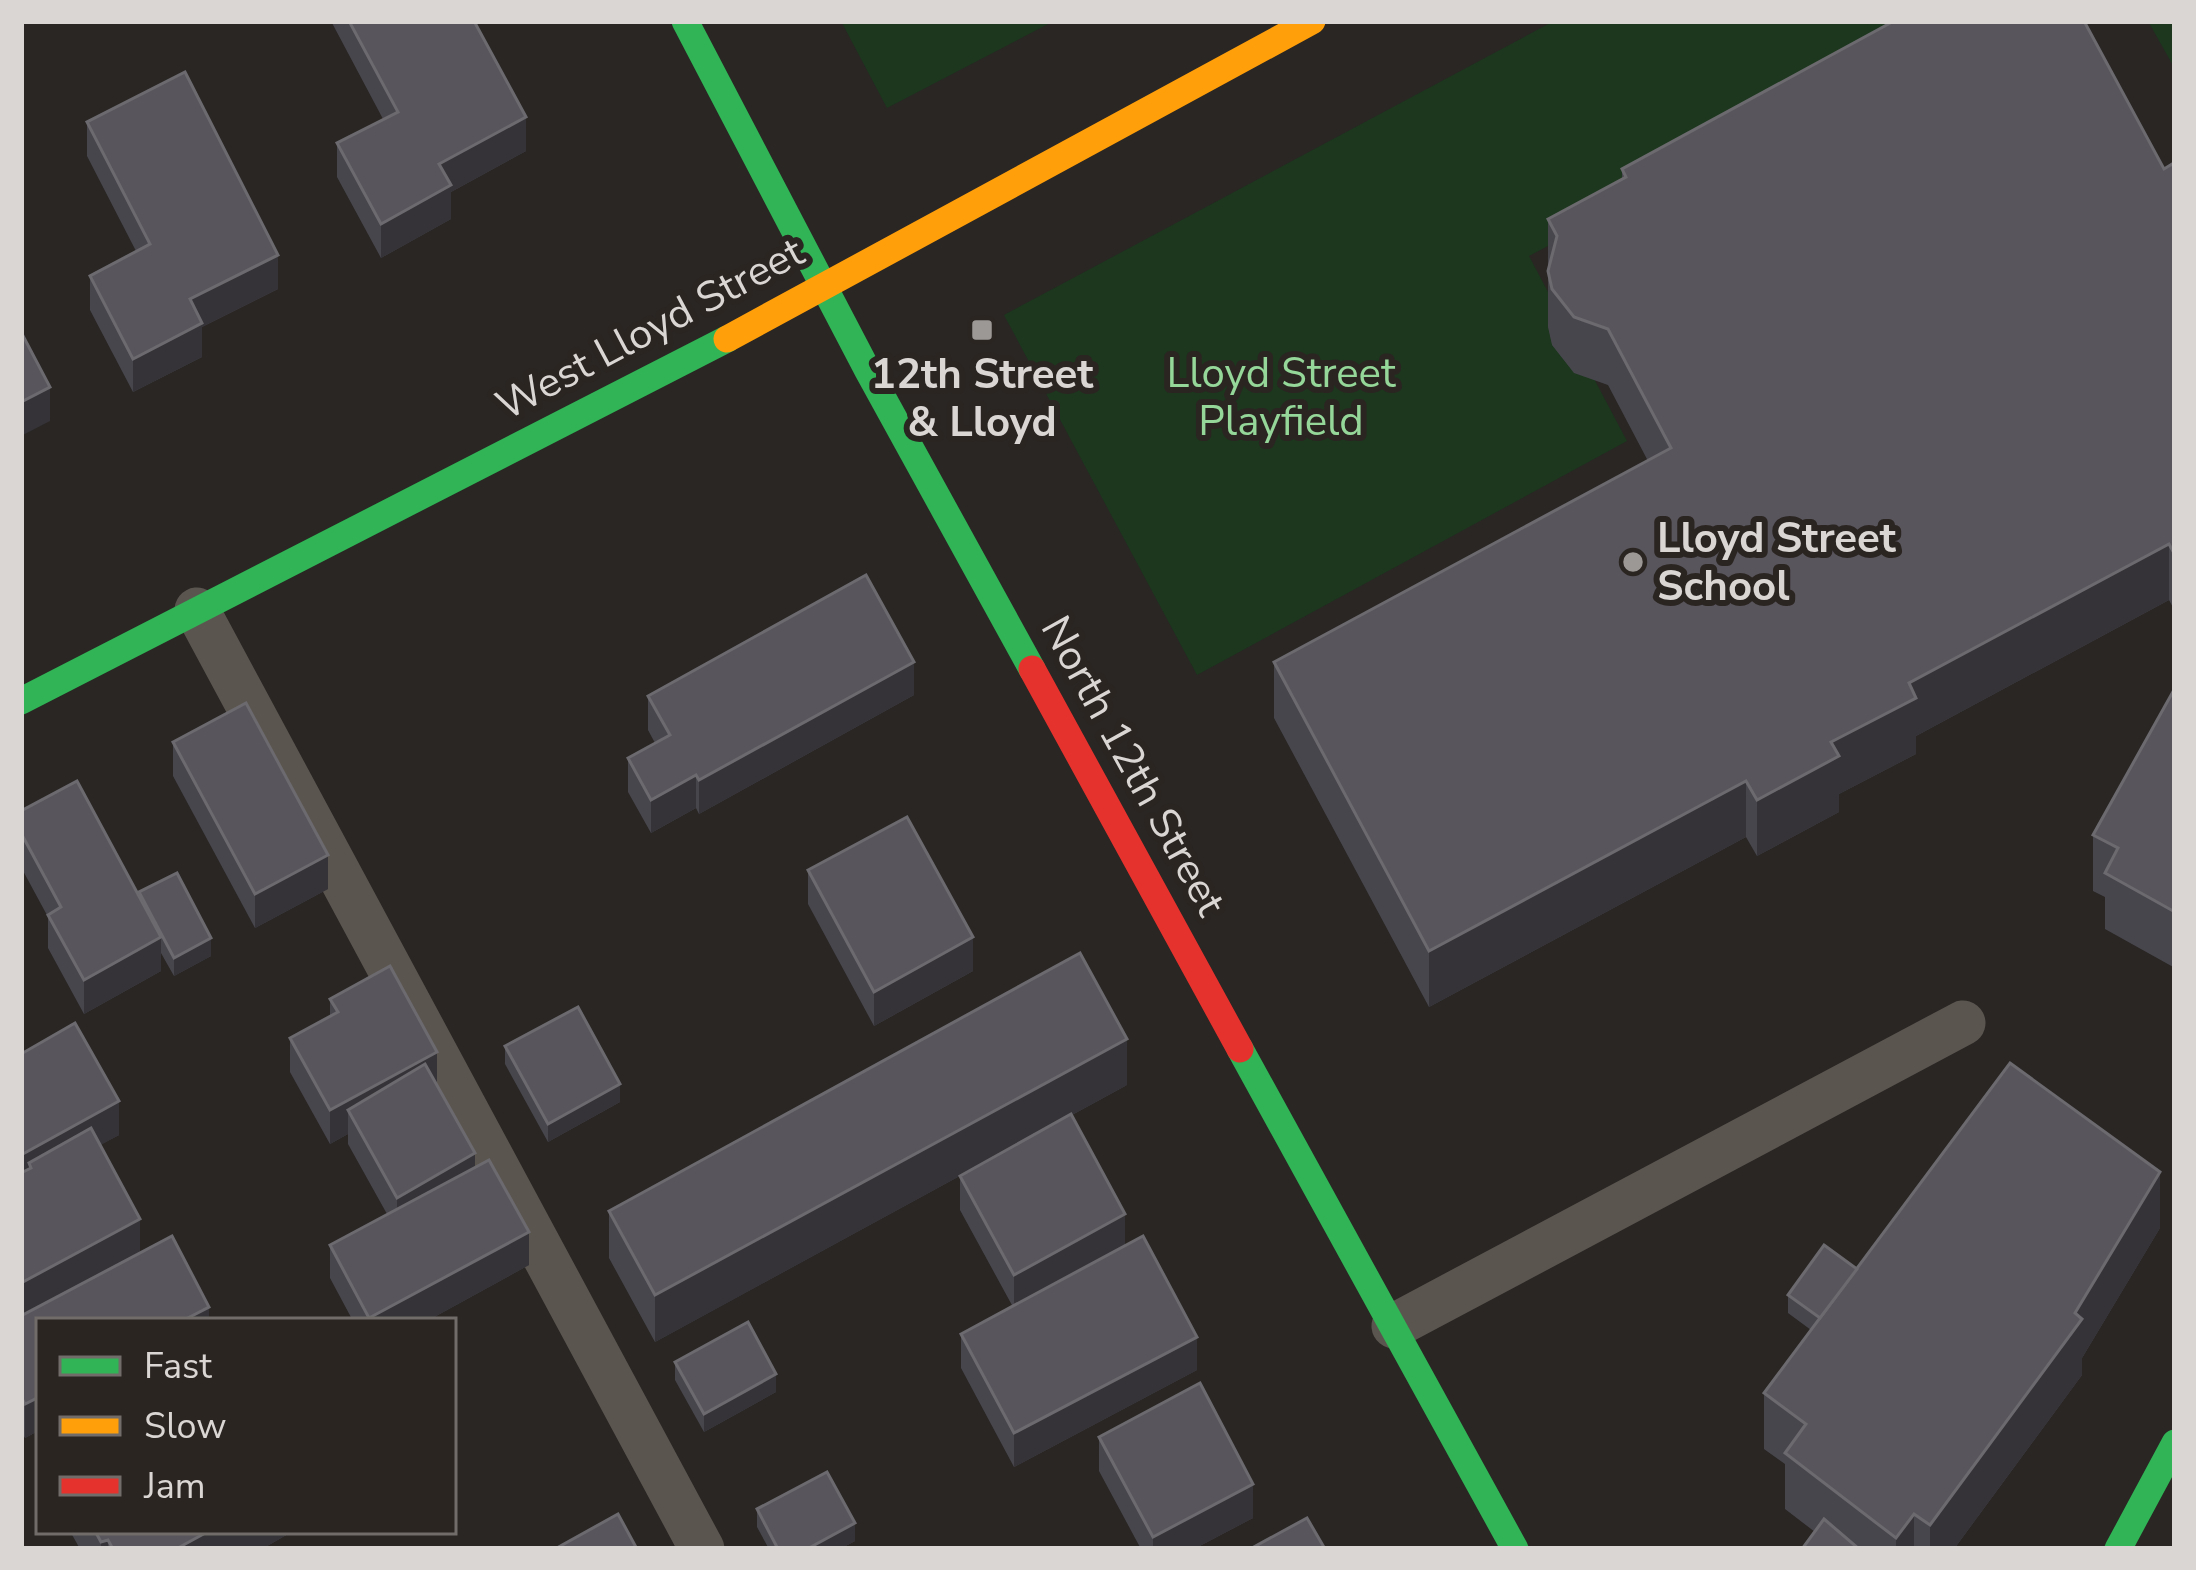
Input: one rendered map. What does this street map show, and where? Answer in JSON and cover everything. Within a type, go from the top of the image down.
[{"type":"street","name":"North 12th Street","points":[[685,21],[824,286],[1515,1549]]},
{"type":"street","name":"West Lloyd Street","points":[[21,701],[706,350],[1312,21]]},
{"type":"street","points":[[2118,1549],[2175,1444]]},
{"type":"lane","points":[[197,610],[702,1549]]},
{"type":"lane","points":[[1394,1326],[1963,1023]]},
{"type":"green space","points":[[841,21],[1054,21],[887,108]]},
{"type":"green space","name":"Lloyd Street Playfield","points":[[1554,21],[1976,21],[1529,256],[1627,441],[1197,675],[1004,315]]},
{"type":"green space","points":[[2148,21],[2175,21],[2175,69]]},
{"type":"building","points":[[349,21],[474,21],[526,117],[439,164],[451,185],[381,224],[337,143],[398,112]]},
{"type":"building","points":[[1894,21],[2084,21],[2164,169],[2172,164],[2175,169],[2175,555],[2169,544],[1909,683],[1916,698],[1831,742],[1839,756],[1757,800],[1746,781],[1429,951],[1274,662],[1671,448],[1608,329],[1574,317],[1552,289],[1548,271],[1557,236],[1548,219],[1626,177],[1622,169]]},
{"type":"building","points":[[185,72],[278,255],[190,299],[202,323],[133,359],[90,276],[150,244],[87,122]]},
{"type":"building","points":[[21,332],[50,387],[21,402]]},
{"type":"building","points":[[866,575],[914,662],[699,780],[696,775],[651,800],[628,758],[670,735],[648,696]]},
{"type":"building","points":[[2175,688],[2175,912],[2105,873],[2118,848],[2093,835]]},
{"type":"building","points":[[246,703],[328,855],[255,894],[173,742]]},
{"type":"building","points":[[77,781],[161,937],[84,980],[48,915],[61,907],[21,833],[21,811]]},
{"type":"building","points":[[907,817],[973,937],[874,992],[808,870]]},
{"type":"building","points":[[177,873],[211,938],[174,958],[139,892]]},
{"type":"building","points":[[1080,953],[1127,1039],[655,1295],[609,1211]]},
{"type":"building","points":[[390,966],[437,1052],[330,1110],[290,1038],[338,1012],[330,999]]},
{"type":"building","points":[[578,1007],[620,1084],[548,1124],[505,1046]]},
{"type":"building","points":[[75,1023],[119,1101],[21,1155],[21,1054]]},
{"type":"building","points":[[2010,1063],[2160,1172],[2075,1313],[2082,1319],[1930,1525],[1914,1514],[1896,1538],[1785,1453],[1806,1424],[1764,1393]]},
{"type":"building","points":[[425,1064],[475,1153],[397,1198],[348,1110]]},
{"type":"building","points":[[1071,1114],[1125,1214],[1014,1275],[960,1176]]},
{"type":"building","points":[[91,1128],[140,1219],[21,1283],[21,1173],[31,1168],[29,1163]]},
{"type":"building","points":[[489,1160],[529,1232],[369,1318],[330,1245]]},
{"type":"building","points":[[172,1236],[209,1307],[188,1318],[36,1318],[36,1398],[25,1404],[21,1397],[21,1316]]},
{"type":"building","points":[[1143,1236],[1197,1337],[1014,1433],[961,1334]]},
{"type":"building","points":[[1824,1245],[1857,1269],[1820,1318],[1788,1295]]},
{"type":"building","points":[[748,1322],[776,1374],[704,1414],[675,1362]]},
{"type":"building","points":[[1200,1383],[1253,1484],[1153,1537],[1099,1437]]},
{"type":"building","points":[[827,1472],[855,1523],[807,1549],[778,1549],[757,1509]]},
{"type":"building","points":[[618,1514],[637,1549],[555,1549]]},
{"type":"building","points":[[1307,1518],[1325,1549],[1250,1549]]},
{"type":"building","points":[[1824,1519],[1858,1548],[1802,1549]]},
{"type":"building","points":[[97,1534],[204,1534],[176,1549],[113,1549],[108,1540],[101,1542]]},
{"type":"traffic: fast","points":[[685,21],[868,371],[1032,669]]},
{"type":"traffic: fast","points":[[21,701],[727,339]]},
{"type":"traffic: fast","points":[[1240,1049],[1515,1549]]},
{"type":"traffic: fast","points":[[2118,1549],[2175,1443]]},
{"type":"traffic: slow","points":[[727,339],[1312,21]]},
{"type":"traffic: jam","points":[[1032,669],[1240,1049]]},
{"type":"place","name":"12th Street & Lloyd","points":[[982,330]]},
{"type":"place","name":"Lloyd Street School","points":[[1633,562]]}]
